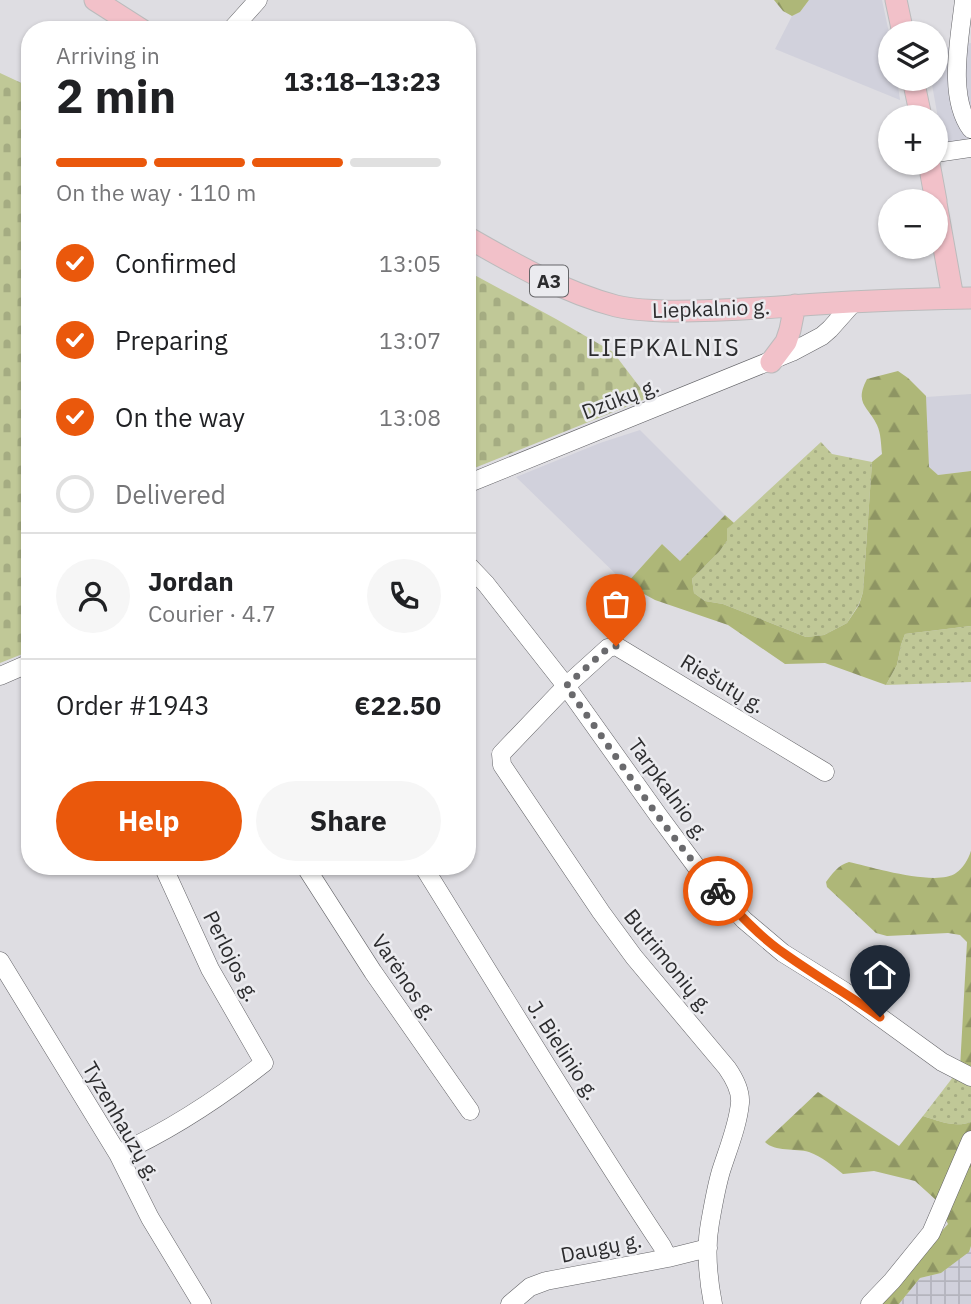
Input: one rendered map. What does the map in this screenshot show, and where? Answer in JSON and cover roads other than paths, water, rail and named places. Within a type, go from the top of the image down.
[{"type":"main road","points":[[95,0],[128,21]]},
{"type":"main road","points":[[896,0],[900,21]]},
{"type":"main road","name":"Liepkalnio g.","points":[[476,242],[540,278],[583,296],[636,310],[745,309],[962,298]]},
{"type":"main road","points":[[948,246],[962,298]]},
{"type":"main road","points":[[771,362],[786,342],[795,305]]},
{"type":"street","points":[[239,21],[258,0]]},
{"type":"street","points":[[964,0],[957,57],[958,89],[963,114],[971,129]]},
{"type":"street","points":[[948,151],[971,148]]},
{"type":"street","name":"Dzūkų g.","points":[[476,480],[771,362],[822,336],[853,302]]},
{"type":"street","name":"Tarpkalnio g.","points":[[476,573],[566,686],[692,861],[744,920],[783,953],[852,997],[942,1062],[971,1077]]},
{"type":"street","name":"Riešutų g.","points":[[566,686],[608,648],[616,646],[825,772]]},
{"type":"street","points":[[0,676],[21,670]]},
{"type":"street","name":"Butrimonių g.","points":[[566,686],[501,754],[502,765],[634,957],[727,1068],[739,1092],[740,1103],[709,1226],[709,1282],[713,1304]]},
{"type":"street","name":"Perlojos g.","points":[[118,1154],[166,1131],[223,1095],[264,1063],[210,969],[167,875]]},
{"type":"street","name":"Varėnos g.","points":[[311,875],[373,972],[470,1111]]},
{"type":"street","name":"J. Bielinio g.","points":[[429,875],[668,1258]]},
{"type":"street","name":"Tyzenhauzų g.","points":[[0,961],[118,1154],[150,1218],[202,1304]]},
{"type":"street","points":[[870,1304],[931,1233],[971,1140]]},
{"type":"street","name":"Daugų g.","points":[[510,1304],[530,1287],[546,1280],[708,1248]]},
{"type":"district","name":"LIEPKALNIS","points":[[664,347]]}]
